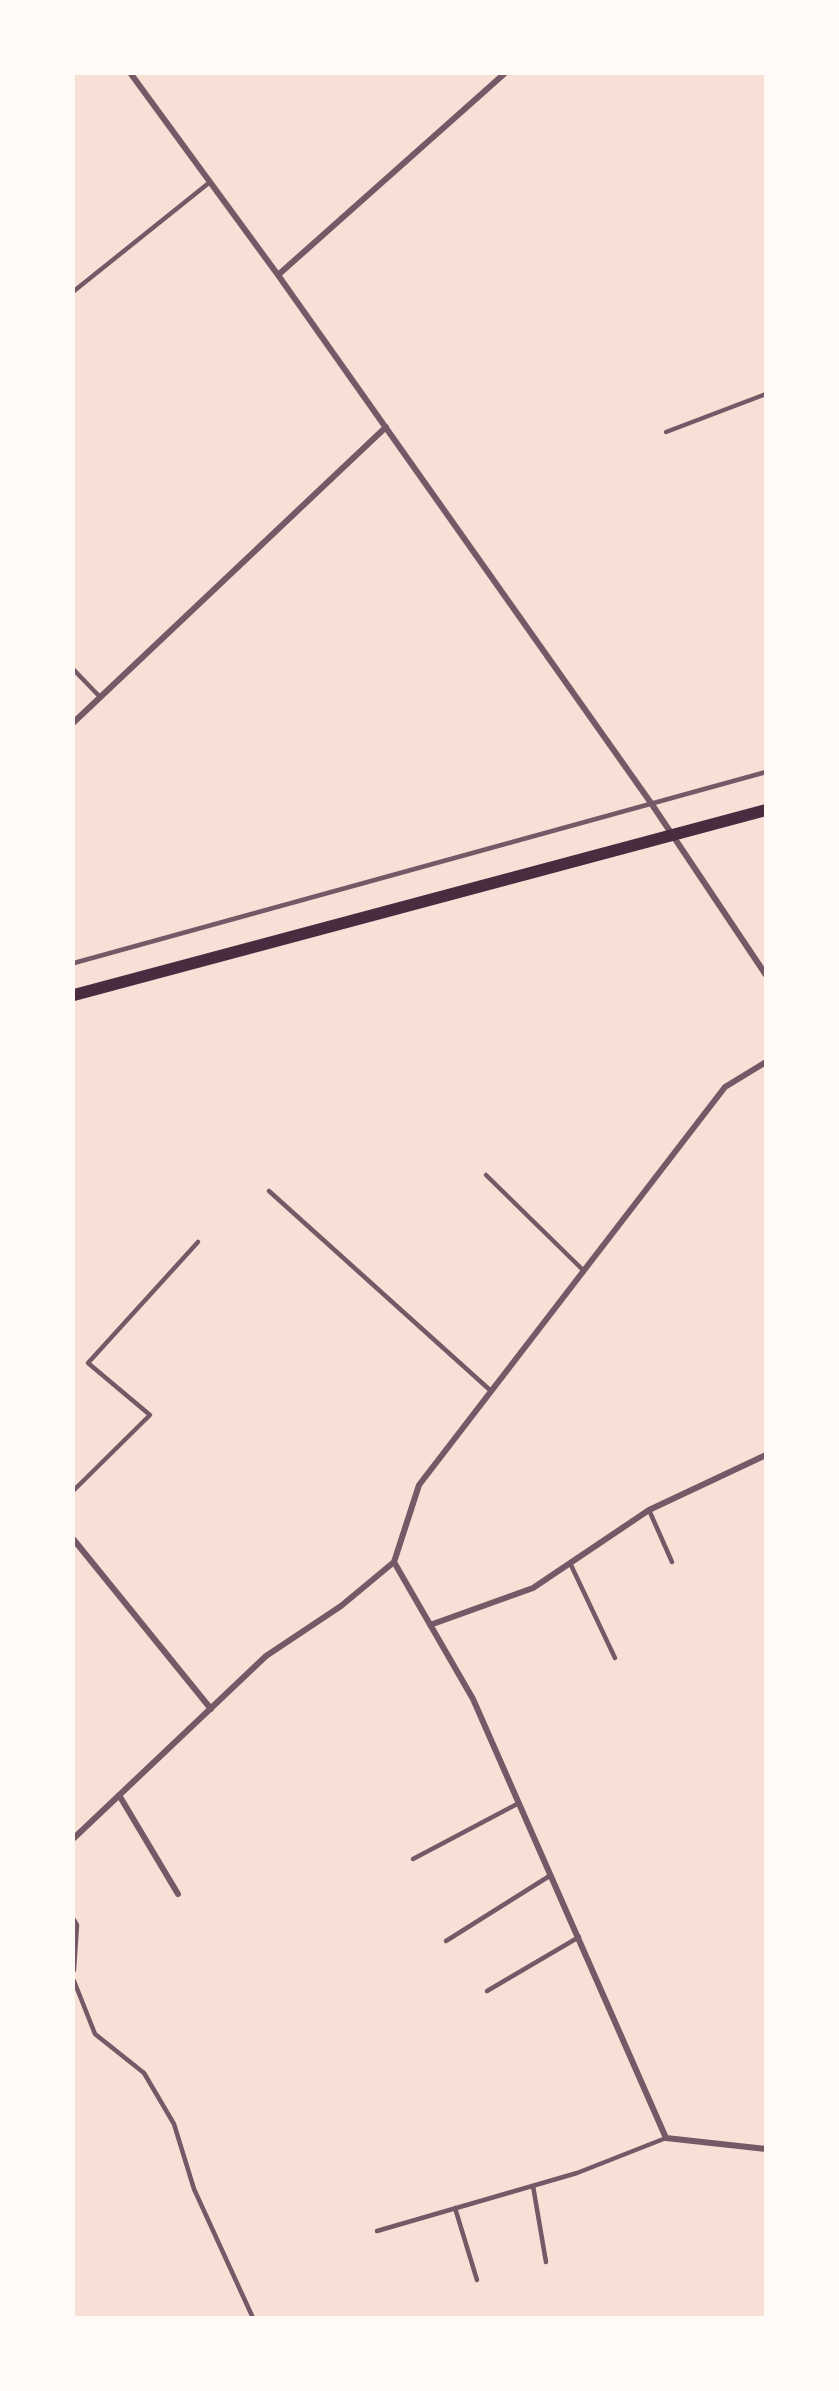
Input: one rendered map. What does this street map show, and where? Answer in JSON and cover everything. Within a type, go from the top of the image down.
[{"type":"main road","points":[[74,994],[765,810]]},
{"type":"street","points":[[131,74],[278,275],[674,835],[765,975]]},
{"type":"street","points":[[278,275],[504,74]]},
{"type":"street","points":[[74,722],[386,427]]},
{"type":"street","points":[[74,1838],[266,1656],[341,1606],[394,1562],[419,1485],[725,1087],[765,1062]]},
{"type":"street","points":[[430,1625],[534,1588],[650,1510],[765,1455]]},
{"type":"street","points":[[74,1540],[212,1709]]},
{"type":"street","points":[[394,1562],[473,1699],[666,2138],[765,2149]]},
{"type":"street","points":[[119,1795],[178,1894]]},
{"type":"lane","points":[[74,291],[210,182]]},
{"type":"lane","points":[[666,432],[765,394]]},
{"type":"lane","points":[[74,670],[100,697]]},
{"type":"lane","points":[[74,963],[765,772]]},
{"type":"lane","points":[[486,1175],[584,1271]]},
{"type":"lane","points":[[269,1191],[491,1391]]},
{"type":"lane","points":[[74,1490],[150,1415],[88,1363],[198,1242]]},
{"type":"lane","points":[[650,1510],[672,1562]]},
{"type":"lane","points":[[570,1563],[615,1658]]},
{"type":"lane","points":[[413,1859],[519,1803]]},
{"type":"lane","points":[[446,1941],[551,1875]]},
{"type":"lane","points":[[74,1920],[77,1925],[74,1970]]},
{"type":"lane","points":[[487,1991],[579,1937]]},
{"type":"lane","points":[[74,1982],[95,2034],[144,2073],[174,2124],[194,2189],[253,2318]]},
{"type":"lane","points":[[377,2230],[577,2173],[666,2138]]},
{"type":"lane","points":[[533,2186],[546,2262]]},
{"type":"lane","points":[[455,2208],[477,2280]]}]
